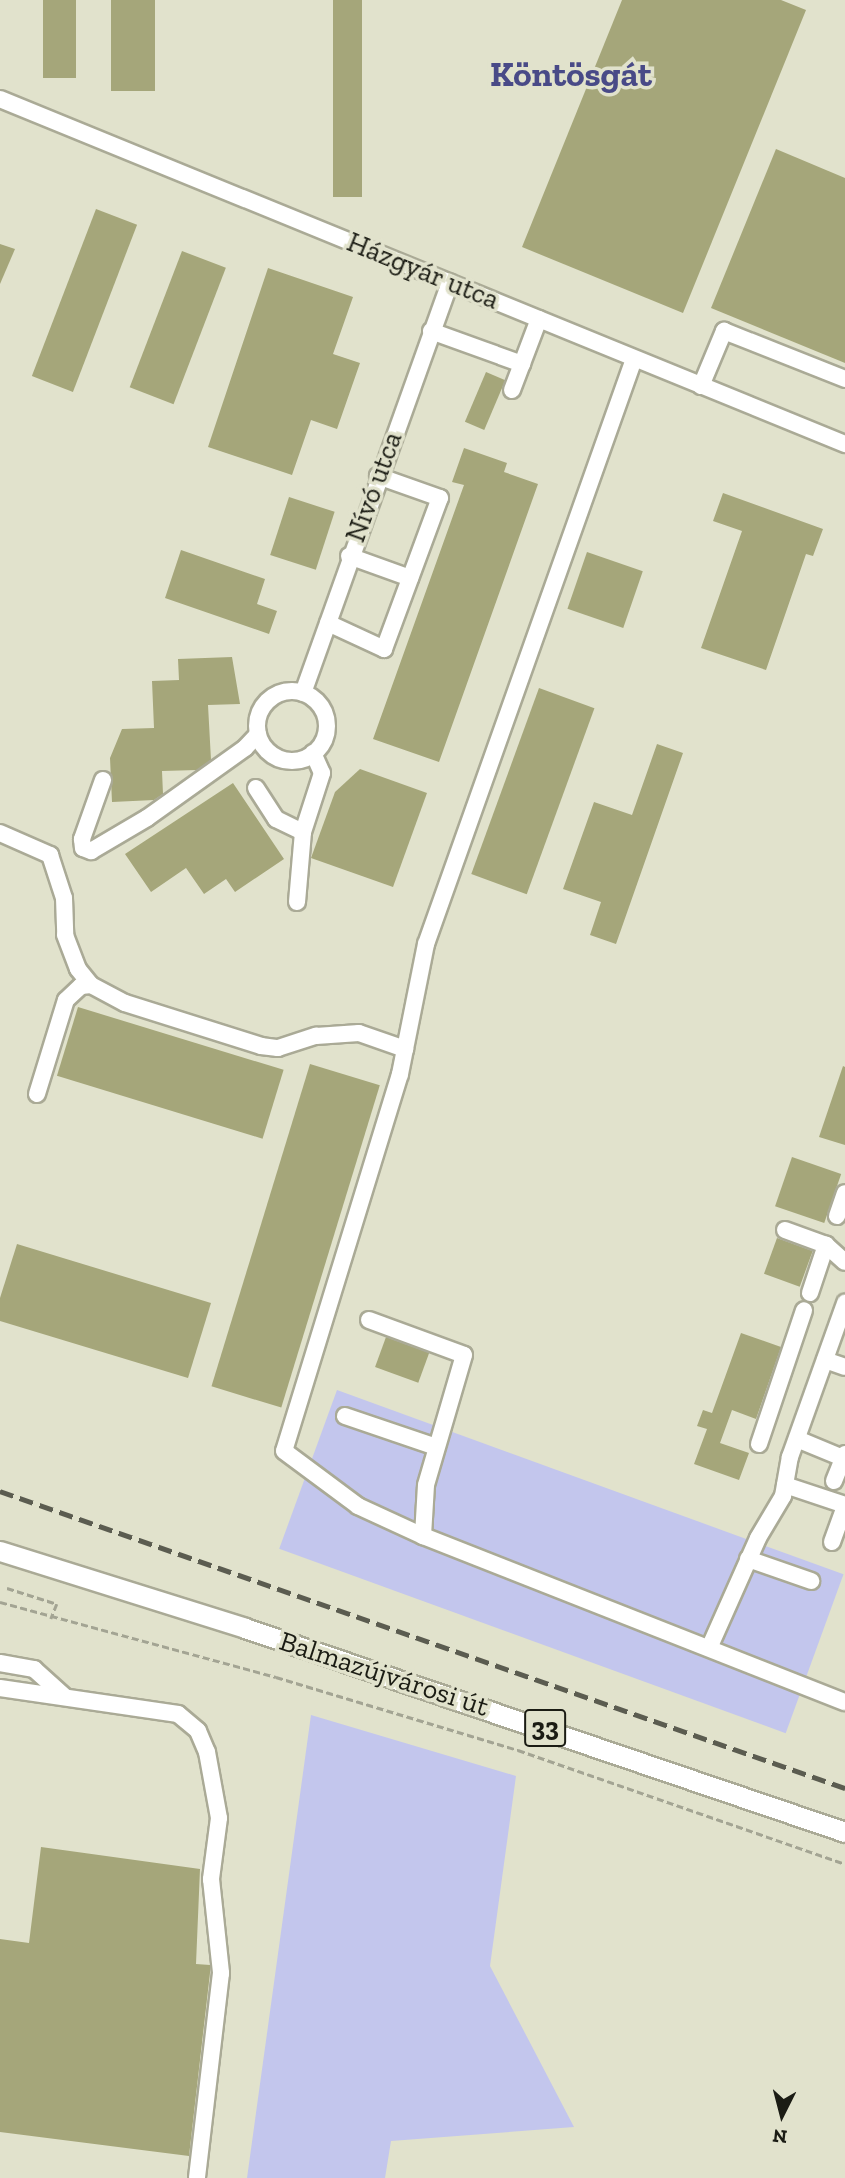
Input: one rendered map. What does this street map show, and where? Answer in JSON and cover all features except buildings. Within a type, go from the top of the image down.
[{"type":"main road","name":"Balmazújvárosi út","points":[[0,1551],[245,1628],[845,1832]]},
{"type":"street","name":"Házgyár utca","points":[[0,99],[845,444]]},
{"type":"street","name":"Nívó utca","points":[[303,693],[349,556],[450,282]]},
{"type":"street","points":[[512,390],[539,319]]},
{"type":"street","points":[[431,331],[522,364]]},
{"type":"street","points":[[701,386],[724,331],[845,379]]},
{"type":"street","points":[[634,359],[426,944],[405,1049],[284,1451],[358,1506],[424,1536],[710,1646],[845,1702]]},
{"type":"street","points":[[328,623],[384,649],[440,498],[378,476]]},
{"type":"street","points":[[349,556],[410,578]]},
{"type":"street","points":[[103,780],[82,839],[83,848],[91,851],[147,818],[245,748],[258,734],[264,704],[282,692],[303,693],[320,705],[327,725],[313,753],[292,760],[281,759],[262,744],[258,734]]},
{"type":"street","points":[[297,902],[303,831],[322,773],[313,753]]},
{"type":"street","points":[[256,788],[276,819],[303,831]]},
{"type":"street","points":[[0,833],[50,855],[64,898],[65,935],[78,969],[91,985],[125,1003],[261,1046],[278,1048],[316,1036],[359,1032],[405,1049]]},
{"type":"street","points":[[37,1094],[66,1000],[81,986],[91,985]]},
{"type":"street","points":[[837,1216],[845,1193]]},
{"type":"street","points":[[785,1230],[826,1245],[845,1262]]},
{"type":"street","points":[[810,1293],[826,1245]]},
{"type":"street","points":[[710,1646],[748,1559],[772,1520],[797,1439],[845,1303]]},
{"type":"street","points":[[759,1444],[804,1310]]},
{"type":"street","points":[[369,1320],[464,1355],[426,1485],[424,1536]]},
{"type":"street","points":[[825,1360],[845,1367]]},
{"type":"street","points":[[345,1416],[436,1447]]},
{"type":"street","points":[[797,1439],[844,1456],[834,1481]]},
{"type":"street","points":[[785,1485],[845,1505],[832,1542]]},
{"type":"street","points":[[748,1559],[811,1581]]},
{"type":"street","points":[[0,1663],[34,1669],[55,1692],[69,1698]]},
{"type":"street","points":[[0,1689],[178,1714],[198,1731],[217,1786],[219,1818],[211,1879],[222,1973],[197,2178]]},
{"type":"path","points":[[7,1588],[57,1604],[51,1619]]},
{"type":"path","points":[[0,1602],[51,1619],[276,1677],[519,1750],[845,1864]]},
{"type":"shaded area","points":[[337,1390],[843,1574],[786,1733],[279,1549]]},
{"type":"shaded area","points":[[311,1715],[516,1776],[490,1966],[574,2127],[391,2141],[385,2178],[247,2178]]},
{"type":"railway","points":[[0,1491],[845,1788]]},
{"type":"district","name":"Köntösgát","points":[[571,74]]}]
